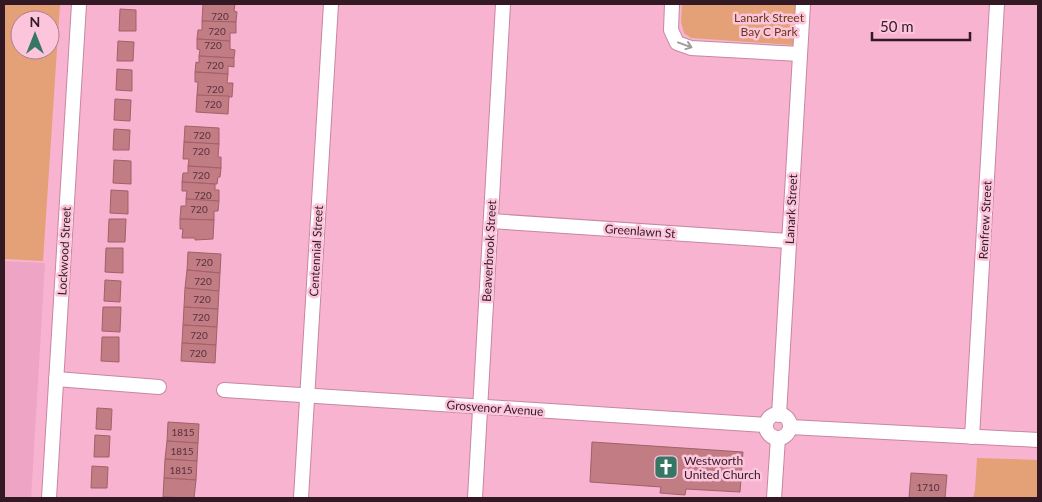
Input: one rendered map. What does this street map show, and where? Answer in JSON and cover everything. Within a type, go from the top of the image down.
[{"type":"street","name":"Lockwood Street","points":[[49,498],[79,4]]},
{"type":"street","name":"Centennial Street","points":[[301,498],[332,4]]},
{"type":"street","name":"Beaverbrook Street","points":[[475,498],[504,4]]},
{"type":"street","points":[[672,4],[671,30],[677,42],[691,48],[800,54]]},
{"type":"street","name":"Lanark Street","points":[[779,415],[803,4]]},
{"type":"street","name":"Renfrew Street","points":[[972,436],[997,4]]},
{"type":"street","name":"Greenlawn St","points":[[491,221],[789,241]]},
{"type":"street","points":[[56,379],[159,387]]},
{"type":"street","name":"Grosvenor Avenue","points":[[224,390],[766,425]]},
{"type":"street","points":[[779,415],[786,417],[790,427],[785,436],[778,438],[770,436],[766,425],[772,416],[779,415]]},
{"type":"street","points":[[790,427],[1038,440]]},
{"type":"street","points":[[774,498],[778,438]]},
{"type":"shaded area","points":[[4,261],[45,263],[31,498],[4,498]]},
{"type":"green space","points":[[4,4],[60,4],[60,10],[10,10],[10,60],[56,60],[43,261],[4,259]]},
{"type":"green space","name":"Lanark Street Bay C Park","points":[[682,4],[797,4],[795,45],[691,38],[684,33],[681,22]]},
{"type":"green space","points":[[977,458],[1038,460],[1038,498],[973,498]]},
{"type":"building","points":[[203,4],[235,4],[234,11],[237,12],[236,22],[202,21]]},
{"type":"building","points":[[120,9],[136,10],[136,31],[119,31]]},
{"type":"building","points":[[202,21],[236,22],[236,33],[230,33],[230,41],[197,39],[198,30],[202,30]]},
{"type":"building","points":[[197,39],[230,41],[230,49],[235,50],[234,58],[199,56],[200,50],[197,49]]},
{"type":"building","points":[[118,41],[134,42],[133,61],[117,61]]},
{"type":"building","points":[[199,56],[234,58],[234,67],[228,66],[228,74],[195,72],[196,62],[199,63]]},
{"type":"building","points":[[117,69],[132,70],[132,91],[116,90]]},
{"type":"building","points":[[195,72],[228,74],[227,83],[233,83],[232,97],[197,95],[198,82],[195,82]]},
{"type":"building","points":[[197,95],[229,96],[228,114],[196,112]]},
{"type":"building","points":[[115,99],[131,100],[130,121],[114,120]]},
{"type":"building","points":[[185,126],[219,128],[219,144],[184,142]]},
{"type":"building","points":[[114,129],[130,130],[129,150],[113,150]]},
{"type":"building","points":[[184,142],[219,144],[218,157],[221,157],[221,168],[188,166],[189,159],[183,159]]},
{"type":"building","points":[[114,160],[131,161],[131,184],[113,183]]},
{"type":"building","points":[[188,166],[221,168],[217,184],[182,182],[183,173],[188,173]]},
{"type":"building","points":[[182,182],[215,184],[215,190],[219,190],[219,201],[186,199],[187,191],[182,191]]},
{"type":"building","points":[[111,190],[128,191],[128,214],[110,213]]},
{"type":"building","points":[[186,199],[219,201],[218,211],[214,211],[214,220],[180,219],[181,206],[186,206]]},
{"type":"building","points":[[109,219],[126,219],[125,242],[108,242]]},
{"type":"building","points":[[180,219],[214,220],[213,239],[195,240],[195,238],[182,238],[183,229],[180,229]]},
{"type":"building","points":[[106,248],[123,248],[123,273],[105,272]]},
{"type":"building","points":[[188,252],[221,254],[220,273],[187,270]]},
{"type":"building","points":[[187,270],[220,273],[219,291],[185,288]]},
{"type":"building","points":[[105,280],[121,281],[120,302],[104,301]]},
{"type":"building","points":[[185,288],[219,291],[218,309],[184,307]]},
{"type":"building","points":[[103,307],[121,307],[120,332],[102,331]]},
{"type":"building","points":[[184,307],[218,309],[217,327],[183,325]]},
{"type":"building","points":[[183,325],[217,327],[216,345],[182,343]]},
{"type":"building","points":[[102,337],[119,337],[119,362],[101,361]]},
{"type":"building","points":[[182,343],[216,345],[215,363],[181,361]]},
{"type":"building","points":[[97,408],[112,409],[111,430],[96,429]]},
{"type":"building","points":[[168,422],[199,424],[198,443],[167,441]]},
{"type":"building","points":[[95,435],[110,436],[109,457],[94,457]]},
{"type":"building","points":[[167,441],[198,443],[197,461],[165,459]]},
{"type":"building","name":"Westworth United Church","points":[[592,442],[743,452],[740,492],[686,489],[685,495],[660,493],[661,487],[590,482]]},
{"type":"building","points":[[165,459],[197,461],[196,480],[164,478]]},
{"type":"building","points":[[92,466],[108,467],[107,488],[91,488]]},
{"type":"building","points":[[911,473],[947,475],[945,498],[909,498]]},
{"type":"building","points":[[164,478],[196,480],[194,498],[163,497]]},
{"type":"place","name":"Westworth United Church","points":[[666,467]]}]
